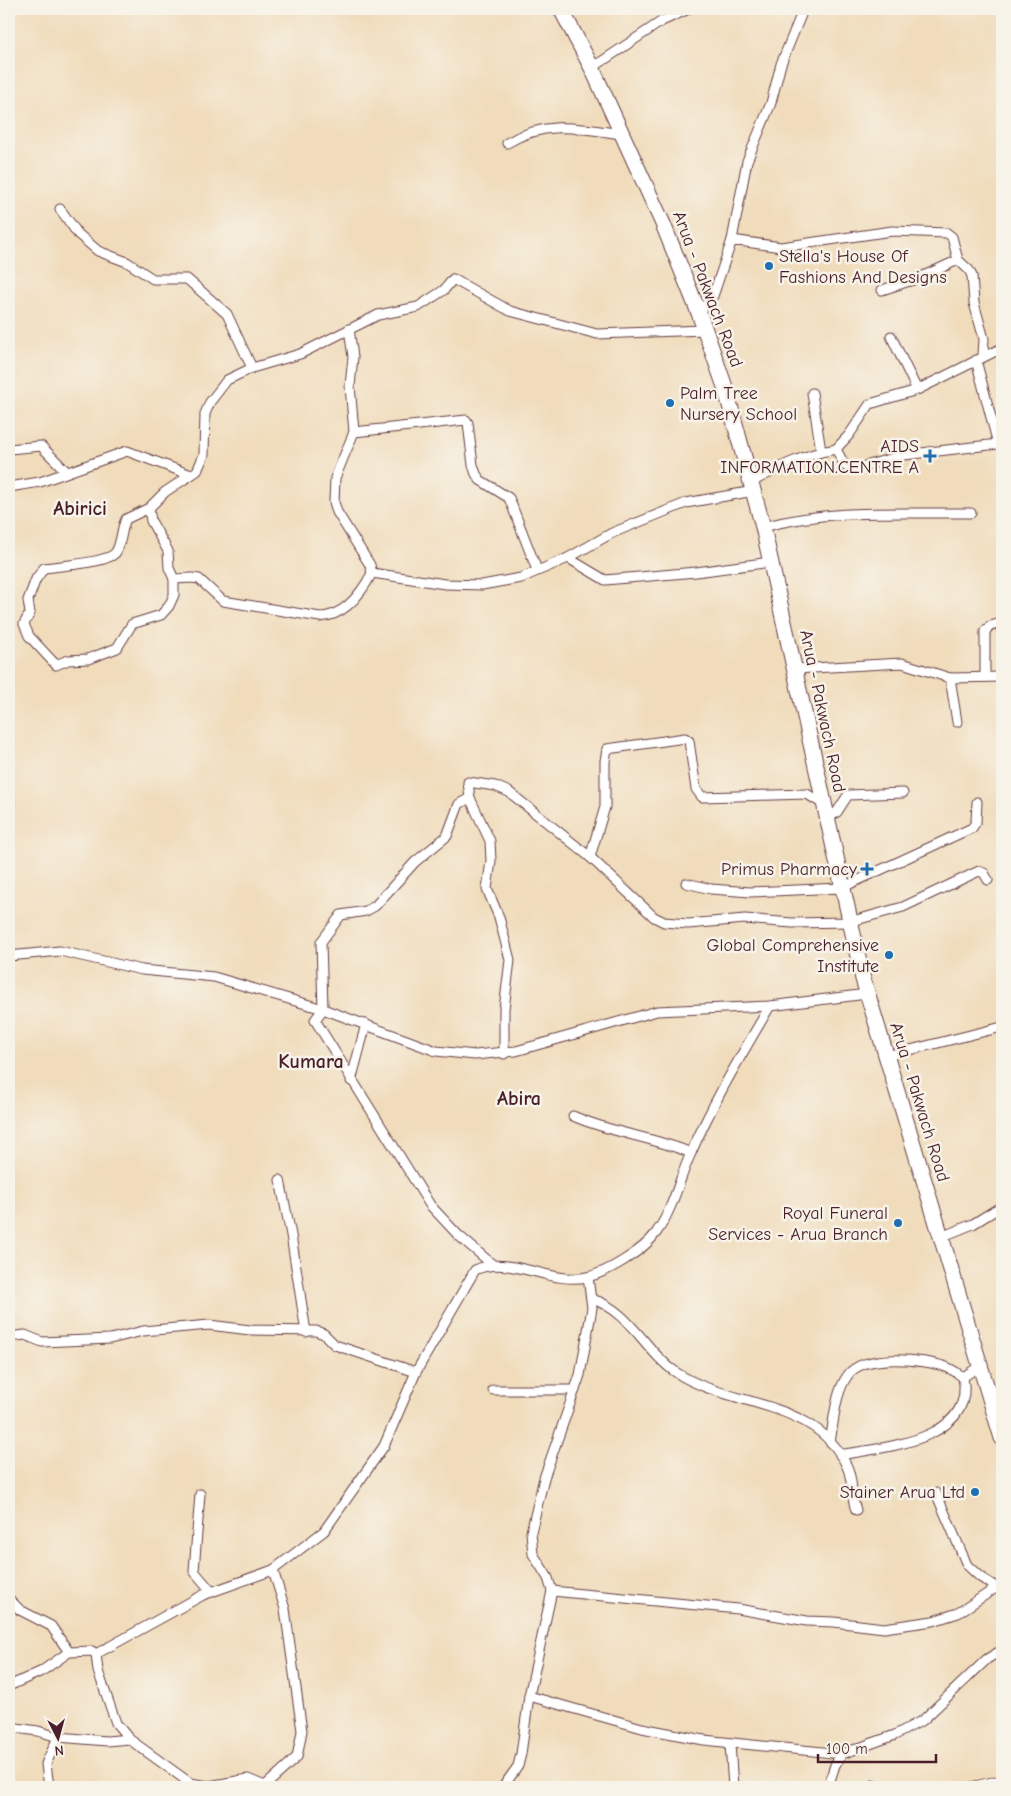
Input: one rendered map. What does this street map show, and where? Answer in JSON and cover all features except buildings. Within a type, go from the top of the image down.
[{"type":"main road","name":"Arua - Pakwach Road","points":[[561,9],[592,68],[656,207],[699,312],[725,387],[763,527],[841,888],[867,994],[1002,1438]]},
{"type":"street","points":[[592,68],[662,20],[689,9]]},
{"type":"street","points":[[699,312],[713,296],[732,240],[747,161],[771,102],[781,64],[801,15],[801,12],[789,9]]},
{"type":"street","points":[[507,143],[528,132],[556,127],[621,134]]},
{"type":"street","points":[[60,209],[78,234],[98,251],[127,262],[152,279],[187,278],[228,314],[252,368]]},
{"type":"street","points":[[732,240],[781,247],[892,231],[947,233],[952,237],[958,260],[970,270],[974,303],[984,339],[980,357],[1000,443],[904,456],[858,468],[845,466],[836,449]]},
{"type":"street","points":[[882,290],[920,278],[958,260]]},
{"type":"street","points":[[148,508],[151,521],[168,551],[169,568],[174,579],[174,595],[165,611],[154,618],[132,624],[118,648],[88,659],[68,660],[56,665],[43,653],[25,629],[24,622],[30,613],[28,600],[36,580],[44,568],[112,557],[116,552],[126,518],[148,508],[165,492],[201,465],[204,455],[204,424],[210,402],[227,380],[252,368],[300,354],[378,315],[418,307],[444,290],[455,279],[510,311],[597,334],[705,330]]},
{"type":"street","points":[[349,329],[353,358],[350,386],[354,432],[335,478],[334,502],[337,512],[361,550],[372,573]]},
{"type":"street","points":[[891,336],[917,390]]},
{"type":"street","points":[[372,573],[445,584],[482,586],[521,578],[568,558],[612,533],[686,504],[753,486],[787,463],[821,451],[836,449],[849,435],[870,404],[917,390],[980,357],[1002,348]]},
{"type":"street","points":[[812,393],[821,451]]},
{"type":"street","points":[[354,432],[466,420],[468,423],[472,465],[476,474],[480,480],[510,498],[537,570]]},
{"type":"street","points":[[9,449],[41,446],[67,472]]},
{"type":"street","points":[[9,487],[40,482],[127,451],[191,474]]},
{"type":"street","points":[[763,527],[792,519],[863,512],[971,513]]},
{"type":"street","points":[[568,558],[605,580],[740,567],[771,562]]},
{"type":"street","points":[[174,579],[192,578],[199,580],[223,601],[320,617],[333,615],[347,608],[367,584],[372,573]]},
{"type":"street","points":[[985,677],[985,631],[990,626],[1002,623]]},
{"type":"street","points":[[795,669],[902,663],[950,678],[1002,677]]},
{"type":"street","points":[[950,678],[957,722]]},
{"type":"street","points":[[590,857],[605,807],[605,761],[607,749],[686,738],[689,741],[696,789],[702,797],[805,794],[824,804]]},
{"type":"street","points":[[504,1054],[504,1009],[510,960],[499,917],[487,889],[491,861],[490,841],[470,798],[468,782],[503,789],[590,857],[645,910],[664,922],[698,924],[749,919],[792,923],[849,922],[903,907],[978,871],[984,873],[988,880]]},
{"type":"street","points":[[827,819],[837,812],[848,795],[903,793]]},
{"type":"street","points":[[470,798],[459,804],[447,836],[415,862],[376,906],[366,911],[343,914],[324,935],[321,942],[323,1008],[315,1022],[430,1205],[458,1235],[493,1265],[565,1278],[588,1277],[629,1257],[656,1235],[665,1219],[691,1153],[727,1080],[770,1006]]},
{"type":"street","points":[[686,883],[711,889],[750,892],[841,888],[972,828],[976,822],[977,802]]},
{"type":"street","points":[[9,956],[67,952],[142,970],[214,977],[323,1008],[436,1051],[475,1055],[504,1054],[588,1032],[650,1012],[770,1006],[867,994]]},
{"type":"street","points":[[351,1081],[366,1024]]},
{"type":"street","points":[[886,1056],[1002,1026]]},
{"type":"street","points":[[574,1116],[607,1128],[668,1144],[691,1153]]},
{"type":"street","points":[[280,1180],[291,1235],[306,1332]]},
{"type":"street","points":[[941,1237],[973,1224],[1002,1206]]},
{"type":"street","points":[[96,1654],[156,1619],[212,1592],[273,1570],[313,1541],[335,1518],[384,1446],[416,1372],[473,1273],[493,1265]]},
{"type":"street","points":[[503,1787],[519,1762],[529,1696],[552,1591],[548,1578],[533,1554],[531,1541],[532,1525],[544,1478],[582,1368],[592,1298],[588,1277]]},
{"type":"street","points":[[592,1298],[615,1310],[675,1372],[704,1387],[767,1404],[808,1424],[830,1442],[840,1455],[850,1478],[852,1500],[856,1510]]},
{"type":"street","points":[[9,1336],[25,1336],[42,1342],[110,1339],[143,1331],[200,1325],[250,1330],[321,1332],[335,1345],[416,1372]]},
{"type":"street","points":[[830,1442],[842,1387],[849,1374],[858,1367],[880,1360],[918,1362],[948,1368],[963,1377],[966,1393],[963,1403],[952,1422],[945,1427],[931,1434],[902,1442],[840,1455]]},
{"type":"street","points":[[963,1377],[980,1366]]},
{"type":"street","points":[[493,1390],[574,1390]]},
{"type":"street","points":[[936,1493],[967,1565],[980,1577],[999,1585]]},
{"type":"street","points":[[200,1494],[194,1570],[212,1592]]},
{"type":"street","points":[[96,1654],[98,1671],[116,1723],[129,1739],[190,1783],[209,1786],[243,1779],[252,1780],[266,1787],[297,1757],[302,1731],[285,1610],[273,1570]]},
{"type":"street","points":[[552,1591],[738,1609],[807,1621],[848,1623],[878,1628],[911,1625],[949,1616],[966,1609],[999,1585]]},
{"type":"street","points":[[9,1599],[20,1610],[51,1626],[69,1652]]},
{"type":"street","points":[[529,1696],[642,1728],[730,1744],[842,1754],[895,1735],[923,1720],[987,1659],[1002,1650]]},
{"type":"street","points":[[9,1686],[42,1671],[69,1652],[92,1651],[96,1654]]},
{"type":"street","points":[[9,1727],[38,1731],[58,1737],[107,1741],[129,1739]]},
{"type":"street","points":[[48,1787],[46,1764],[58,1737]]},
{"type":"street","points":[[730,1744],[733,1787]]},
{"type":"street","points":[[828,1787],[835,1765],[842,1754]]},
{"type":"street","points":[[970,1787],[1002,1780]]},
{"type":"place","name":"Stella's House Of Fashions And Designs","points":[[769,266]]},
{"type":"place","name":"Palm Tree Nursery School","points":[[670,403]]},
{"type":"place","name":"AIDS INFORMATION.CENTRE A","points":[[930,456]]},
{"type":"place","name":"Primus Pharmacy","points":[[867,869]]},
{"type":"place","name":"Global Comprehensive Institute","points":[[889,955]]},
{"type":"place","name":"Royal Funeral Services - Arua Branch","points":[[898,1223]]},
{"type":"place","name":"Stainer Arua Ltd","points":[[975,1492]]},
{"type":"district","name":"Abirici","points":[[80,508]]},
{"type":"district","name":"Kumara","points":[[311,1061]]},
{"type":"district","name":"Abira","points":[[519,1098]]}]
